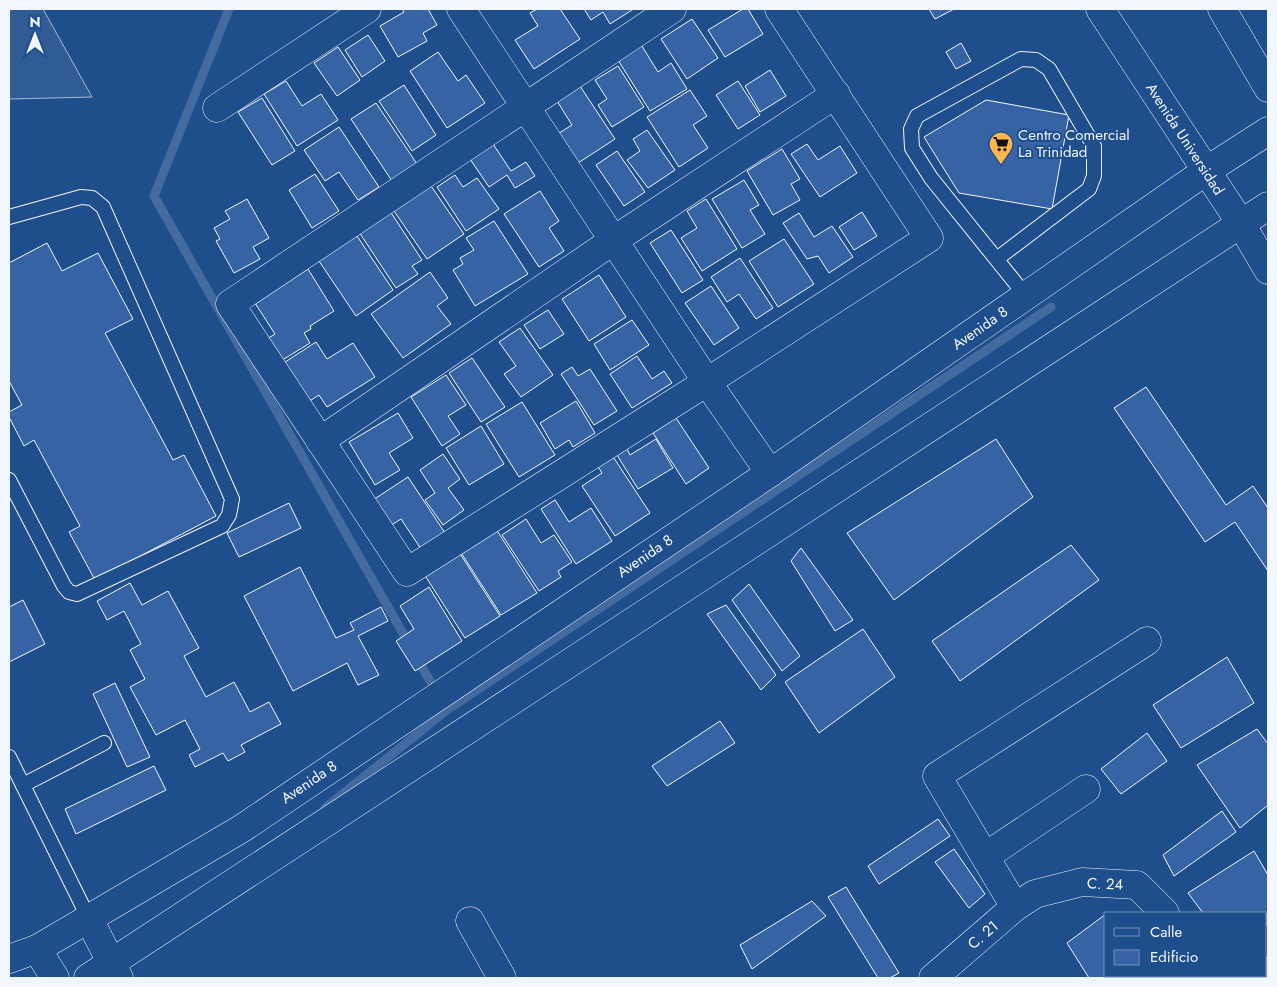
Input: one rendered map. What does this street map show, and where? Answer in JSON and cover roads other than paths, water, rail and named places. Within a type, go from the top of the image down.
[{"type":"street","points":[[217,108],[367,9]]},
{"type":"street","points":[[461,9],[707,382],[770,473]]},
{"type":"street","points":[[672,9],[230,304],[406,572],[707,382],[929,238],[779,9]]},
{"type":"street","name":"Avenida Universidad","points":[[1100,9],[1240,222],[1268,270]]},
{"type":"street","points":[[1222,9],[1268,88]]},
{"type":"street","points":[[320,441],[614,240],[836,94]]},
{"type":"street","name":"Avenida 8","points":[[9,959],[37,949],[88,917],[241,828],[770,473],[1206,171],[1268,131]]},
{"type":"street","points":[[88,917],[106,974],[1240,222],[1268,206]]},
{"type":"street","points":[[1025,901],[986,856],[937,776],[1147,641]]},
{"type":"street","points":[[986,856],[1086,789]]},
{"type":"street","name":"C. 24","points":[[1025,901],[1082,882],[1137,885],[1164,912]]},
{"type":"street","name":"C. 21","points":[[937,977],[1025,901]]},
{"type":"street","points":[[470,921],[502,978]]},
{"type":"street","points":[[37,949],[55,978]]},
{"type":"lane","points":[[998,258],[1089,189],[1094,176],[1094,146],[1049,68],[1036,60],[1021,59],[918,116],[910,129],[912,148],[932,178],[998,258],[1026,296]]},
{"type":"lane","points":[[9,217],[80,197],[92,198],[104,208],[232,499],[229,515],[222,526],[77,594],[69,592],[64,586],[9,480]]},
{"type":"lane","points":[[23,785],[104,744]]},
{"type":"lane","points":[[9,757],[88,917]]},
{"type":"waterway","points":[[229,9],[154,196],[409,644]]},
{"type":"waterway","points":[[325,808],[447,710],[1051,307]]},
{"type":"waterway","points":[[417,658],[430,681]]},
{"type":"place","name":"Centro Comercial La Trinidad","points":[[1001,165]]}]
